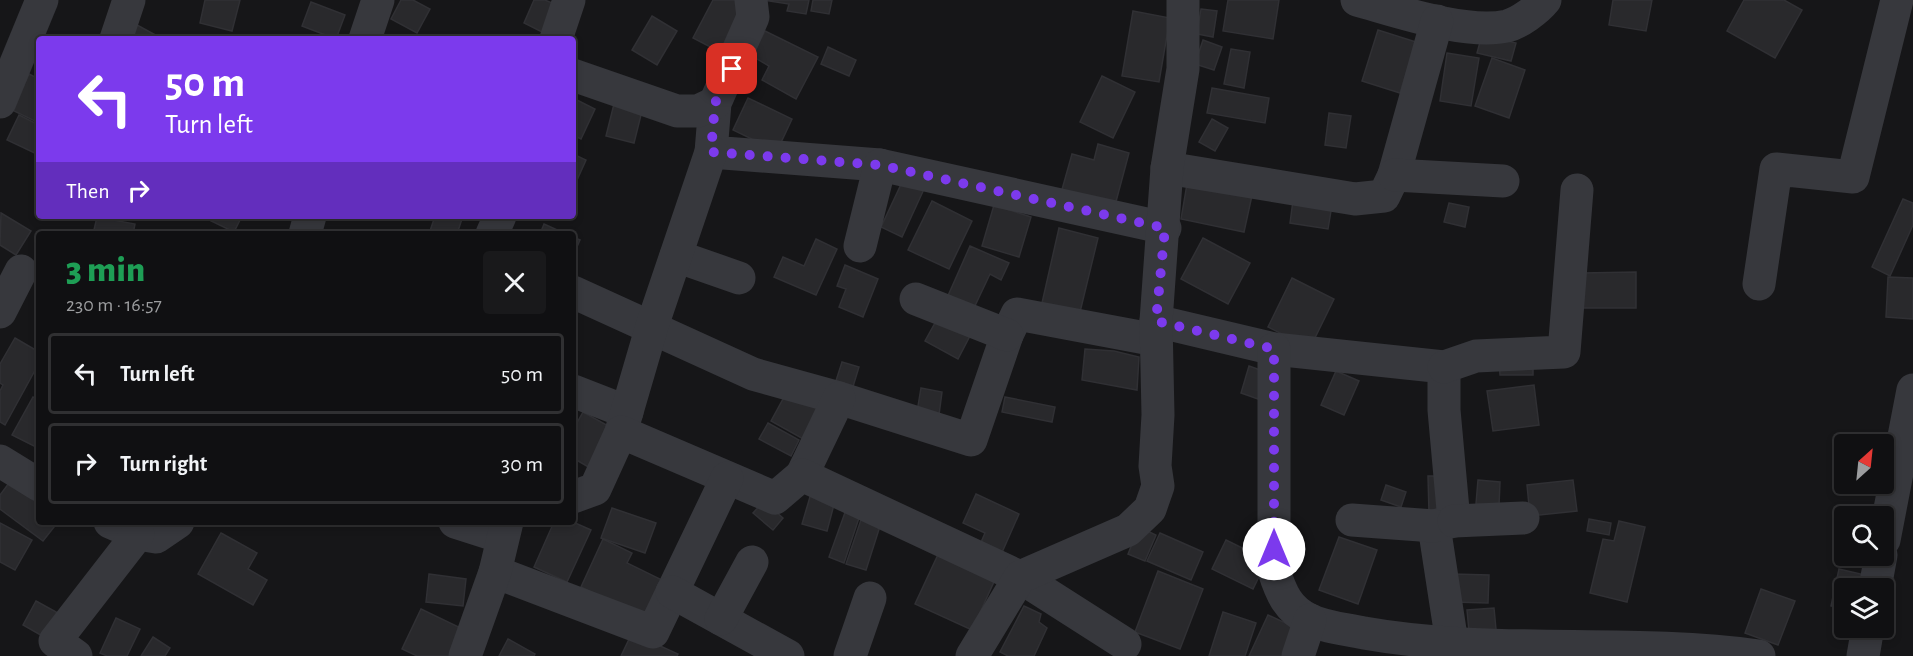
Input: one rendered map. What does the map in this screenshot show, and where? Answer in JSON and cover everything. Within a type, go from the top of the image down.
[{"type":"street","points":[[0,102],[42,0]]},
{"type":"street","points":[[117,36],[129,0]]},
{"type":"street","points":[[366,36],[378,0]]},
{"type":"street","points":[[557,36],[569,0]]},
{"type":"street","points":[[576,496],[595,489],[624,422],[652,326],[711,152],[715,103],[753,17],[751,0]]},
{"type":"street","points":[[972,656],[1020,577],[1128,530],[1150,509],[1158,486],[1155,466],[1158,415],[1156,330],[1165,228],[1167,168],[1184,69],[1183,0]]},
{"type":"street","points":[[1357,0],[1437,21],[1475,27],[1508,26],[1539,7],[1545,0]]},
{"type":"street","points":[[1759,284],[1776,168],[1853,177],[1897,0]]},
{"type":"street","points":[[1167,168],[1356,199],[1384,196],[1394,175],[1437,21]]},
{"type":"street","points":[[576,76],[677,111],[698,111],[715,103]]},
{"type":"street","points":[[711,152],[880,165],[1165,228]]},
{"type":"street","points":[[860,246],[880,165]]},
{"type":"street","points":[[1394,175],[1503,181]]},
{"type":"street","points":[[576,293],[753,374],[839,398],[971,440],[1007,335],[1017,314],[1156,330],[1274,349],[1444,367],[1476,356],[1564,352],[1577,190]]},
{"type":"street","points":[[676,256],[739,278]]},
{"type":"street","points":[[0,312],[21,271]]},
{"type":"street","points":[[916,300],[1007,335]]},
{"type":"street","points":[[1274,349],[1274,572],[1282,598],[1310,620],[1392,648],[1453,652],[1714,650],[1759,656]]},
{"type":"street","points":[[1444,367],[1444,524],[1453,652]]},
{"type":"street","points":[[1891,506],[1913,390]]},
{"type":"street","points":[[576,394],[727,478],[775,498],[802,475],[839,398]]},
{"type":"street","points":[[0,461],[36,483]]},
{"type":"street","points":[[802,475],[1020,577],[1125,644]]},
{"type":"street","points":[[495,572],[653,632],[727,478]]},
{"type":"street","points":[[1352,520],[1444,524],[1523,518]]},
{"type":"street","points":[[76,656],[55,641],[124,528],[156,537],[174,525]]},
{"type":"street","points":[[465,656],[495,572],[504,530],[473,525]]},
{"type":"street","points":[[721,619],[752,562]]},
{"type":"street","points":[[672,592],[788,656]]},
{"type":"street","points":[[850,656],[870,598]]},
{"type":"street","points":[[1298,656],[1310,620]]},
{"type":"street","points":[[1863,656],[1866,638]]},
{"type":"building","points":[[205,0],[240,0],[232,31],[200,23]]},
{"type":"building","points":[[401,0],[413,0],[430,9],[417,33],[391,19]]},
{"type":"building","points":[[534,0],[545,0],[559,6],[546,34],[524,23]]},
{"type":"building","points":[[713,0],[741,0],[747,3],[720,52],[693,38]]},
{"type":"building","points":[[763,0],[809,0],[806,14],[787,11],[789,4]]},
{"type":"building","points":[[813,0],[832,0],[829,14],[811,11]]},
{"type":"building","points":[[1228,0],[1279,0],[1273,39],[1223,31]]},
{"type":"building","points":[[1613,0],[1652,0],[1646,31],[1609,25]]},
{"type":"building","points":[[1744,0],[1784,0],[1802,10],[1775,58],[1727,31]]},
{"type":"building","points":[[311,2],[345,15],[337,36],[328,36],[302,26]]},
{"type":"building","points":[[1201,9],[1217,11],[1213,37],[1197,34]]},
{"type":"building","points":[[1133,11],[1170,18],[1159,82],[1122,76]]},
{"type":"building","points":[[652,16],[677,31],[657,65],[632,50]]},
{"type":"building","points":[[137,25],[157,36],[131,36]]},
{"type":"building","points":[[1378,30],[1416,42],[1400,93],[1362,81]]},
{"type":"building","points":[[765,31],[818,57],[796,99],[762,80],[769,66],[752,56]]},
{"type":"building","points":[[1482,35],[1516,43],[1511,61],[1477,53]]},
{"type":"building","points":[[1203,40],[1222,47],[1214,70],[1195,64]]},
{"type":"building","points":[[828,47],[856,60],[849,76],[821,64]]},
{"type":"building","points":[[1231,49],[1250,52],[1244,88],[1224,84]]},
{"type":"building","points":[[1447,53],[1479,58],[1471,106],[1440,101]]},
{"type":"building","points":[[1492,58],[1525,70],[1509,118],[1475,106]]},
{"type":"building","points":[[29,74],[36,78],[36,122],[12,110]]},
{"type":"building","points":[[1102,76],[1135,92],[1113,138],[1080,122]]},
{"type":"building","points":[[1212,88],[1269,98],[1265,123],[1207,113]]},
{"type":"building","points":[[748,98],[792,119],[777,151],[733,130]]},
{"type":"building","points":[[576,100],[595,109],[581,139],[576,136]]},
{"type":"building","points":[[614,104],[642,111],[634,143],[606,136]]},
{"type":"building","points":[[1329,113],[1351,116],[1346,148],[1325,145]]},
{"type":"building","points":[[19,115],[36,124],[36,154],[7,140]]},
{"type":"building","points":[[1212,119],[1228,128],[1215,151],[1199,142]]},
{"type":"building","points":[[1098,144],[1129,153],[1114,209],[1061,193],[1072,154],[1094,160]]},
{"type":"building","points":[[576,155],[586,160],[576,182]]},
{"type":"building","points":[[904,178],[925,187],[902,237],[881,227]]},
{"type":"building","points":[[1187,184],[1253,191],[1244,232],[1181,219]]},
{"type":"building","points":[[1294,193],[1333,199],[1328,229],[1290,223]]},
{"type":"building","points":[[1903,199],[1913,203],[1913,225],[1890,276],[1872,267]]},
{"type":"building","points":[[932,201],[972,221],[949,269],[908,250]]},
{"type":"building","points":[[1449,203],[1469,207],[1465,227],[1444,222]]},
{"type":"building","points":[[994,205],[1031,217],[1019,257],[982,246]]},
{"type":"building","points":[[1,213],[31,231],[16,255],[0,245]]},
{"type":"building","points":[[97,219],[135,224],[134,231],[94,231]]},
{"type":"building","points":[[207,219],[240,219],[234,231]]},
{"type":"building","points":[[434,219],[462,219],[458,231],[430,231]]},
{"type":"building","points":[[544,224],[559,231],[541,231]]},
{"type":"building","points":[[1059,228],[1098,238],[1080,312],[1042,303]]},
{"type":"building","points":[[1203,238],[1250,263],[1228,304],[1181,279]]},
{"type":"building","points":[[816,239],[837,249],[816,295],[774,277],[783,257],[804,266]]},
{"type":"building","points":[[970,246],[1009,263],[1001,280],[990,274],[973,310],[947,298]]},
{"type":"building","points":[[845,265],[878,279],[863,317],[839,307],[846,289],[837,286]]},
{"type":"building","points":[[1636,272],[1636,308],[1583,308],[1582,273]]},
{"type":"building","points":[[1888,277],[1913,278],[1913,319],[1886,317]]},
{"type":"building","points":[[1292,278],[1334,299],[1310,348],[1268,327]]},
{"type":"building","points":[[940,314],[972,332],[958,359],[925,341]]},
{"type":"building","points":[[15,338],[36,350],[36,368],[5,425],[0,422],[0,391],[3,385],[0,383],[0,364]]},
{"type":"building","points":[[1085,349],[1114,351],[1139,357],[1137,390],[1082,380]]},
{"type":"building","points":[[1499,356],[1533,356],[1533,375],[1500,375]]},
{"type":"building","points":[[842,362],[859,367],[851,393],[834,387]]},
{"type":"building","points":[[1249,366],[1266,372],[1258,399],[1241,393]]},
{"type":"building","points":[[1336,371],[1359,381],[1344,415],[1321,405]]},
{"type":"building","points":[[1534,385],[1539,425],[1493,431],[1487,391]]},
{"type":"building","points":[[789,388],[823,407],[805,440],[771,421]]},
{"type":"building","points":[[921,388],[942,392],[939,415],[917,412]]},
{"type":"building","points":[[33,397],[36,398],[36,442],[34,446],[12,435]]},
{"type":"building","points":[[1005,397],[1055,407],[1052,422],[1002,412]]},
{"type":"building","points":[[583,412],[612,428],[590,468],[576,460],[576,425]]},
{"type":"building","points":[[768,423],[799,440],[791,456],[759,439]]},
{"type":"building","points":[[1428,476],[1444,476],[1445,513],[1429,513]]},
{"type":"building","points":[[12,479],[36,498],[36,525],[56,525],[43,541],[0,509],[0,495]]},
{"type":"building","points":[[1478,480],[1500,482],[1499,506],[1476,504]]},
{"type":"building","points":[[1573,480],[1577,511],[1530,516],[1527,485]]},
{"type":"building","points":[[1386,485],[1406,492],[1401,507],[1381,500]]},
{"type":"building","points":[[812,490],[836,497],[827,531],[802,524]]},
{"type":"building","points":[[976,494],[1019,514],[1000,557],[979,547],[985,533],[963,523]]},
{"type":"building","points":[[764,501],[783,518],[773,530],[753,513]]},
{"type":"building","points":[[847,507],[861,512],[844,563],[829,557]]},
{"type":"building","points":[[612,508],[656,523],[645,553],[601,538]]},
{"type":"building","points":[[862,517],[881,523],[866,570],[846,564]]},
{"type":"building","points":[[1589,519],[1611,523],[1609,535],[1587,531]]},
{"type":"building","points":[[1619,521],[1645,527],[1627,602],[1590,593],[1603,539],[1614,541]]},
{"type":"building","points":[[0,523],[32,540],[15,570],[0,562]]},
{"type":"building","points":[[576,523],[591,530],[567,582],[534,567],[553,525]]},
{"type":"building","points":[[1139,527],[1156,535],[1145,561],[1128,554]]},
{"type":"building","points":[[221,533],[257,553],[248,569],[267,580],[253,605],[198,574]]},
{"type":"building","points":[[1160,533],[1203,552],[1191,580],[1147,561]]},
{"type":"building","points":[[1339,537],[1377,550],[1358,604],[1319,590]]},
{"type":"building","points":[[603,539],[632,553],[627,563],[662,580],[644,618],[581,587]]},
{"type":"building","points":[[1226,540],[1267,560],[1253,589],[1212,569]]},
{"type":"building","points":[[942,546],[998,573],[972,630],[915,604]]},
{"type":"building","points":[[1839,569],[1865,575],[1864,578],[1837,578]]},
{"type":"building","points":[[1158,571],[1203,589],[1180,649],[1135,632]]},
{"type":"building","points":[[429,574],[466,579],[463,606],[426,602]]},
{"type":"building","points":[[1453,574],[1489,575],[1488,603],[1453,602]]},
{"type":"building","points":[[1761,589],[1795,601],[1778,645],[1745,633]]},
{"type":"building","points":[[36,601],[58,613],[44,637],[23,625]]},
{"type":"building","points":[[1024,606],[1041,614],[1039,622],[1047,628],[1034,656],[1008,656],[1000,652]]},
{"type":"building","points":[[1494,608],[1497,640],[1470,642],[1467,610]]},
{"type":"building","points":[[421,609],[467,631],[456,656],[417,656],[402,649]]},
{"type":"building","points":[[1223,612],[1256,623],[1245,656],[1209,656]]},
{"type":"building","points":[[1268,615],[1301,630],[1289,656],[1249,656]]},
{"type":"building","points":[[116,618],[140,629],[127,656],[107,656],[100,653]]},
{"type":"building","points":[[632,633],[678,654],[677,656],[621,656]]},
{"type":"building","points":[[153,637],[170,648],[165,656],[141,656]]},
{"type":"building","points":[[508,639],[535,654],[534,656],[499,656]]},
{"type":"route","points":[[732,69],[715,103],[711,152],[880,165],[1165,228],[1156,321],[1274,349],[1274,549]]}]
